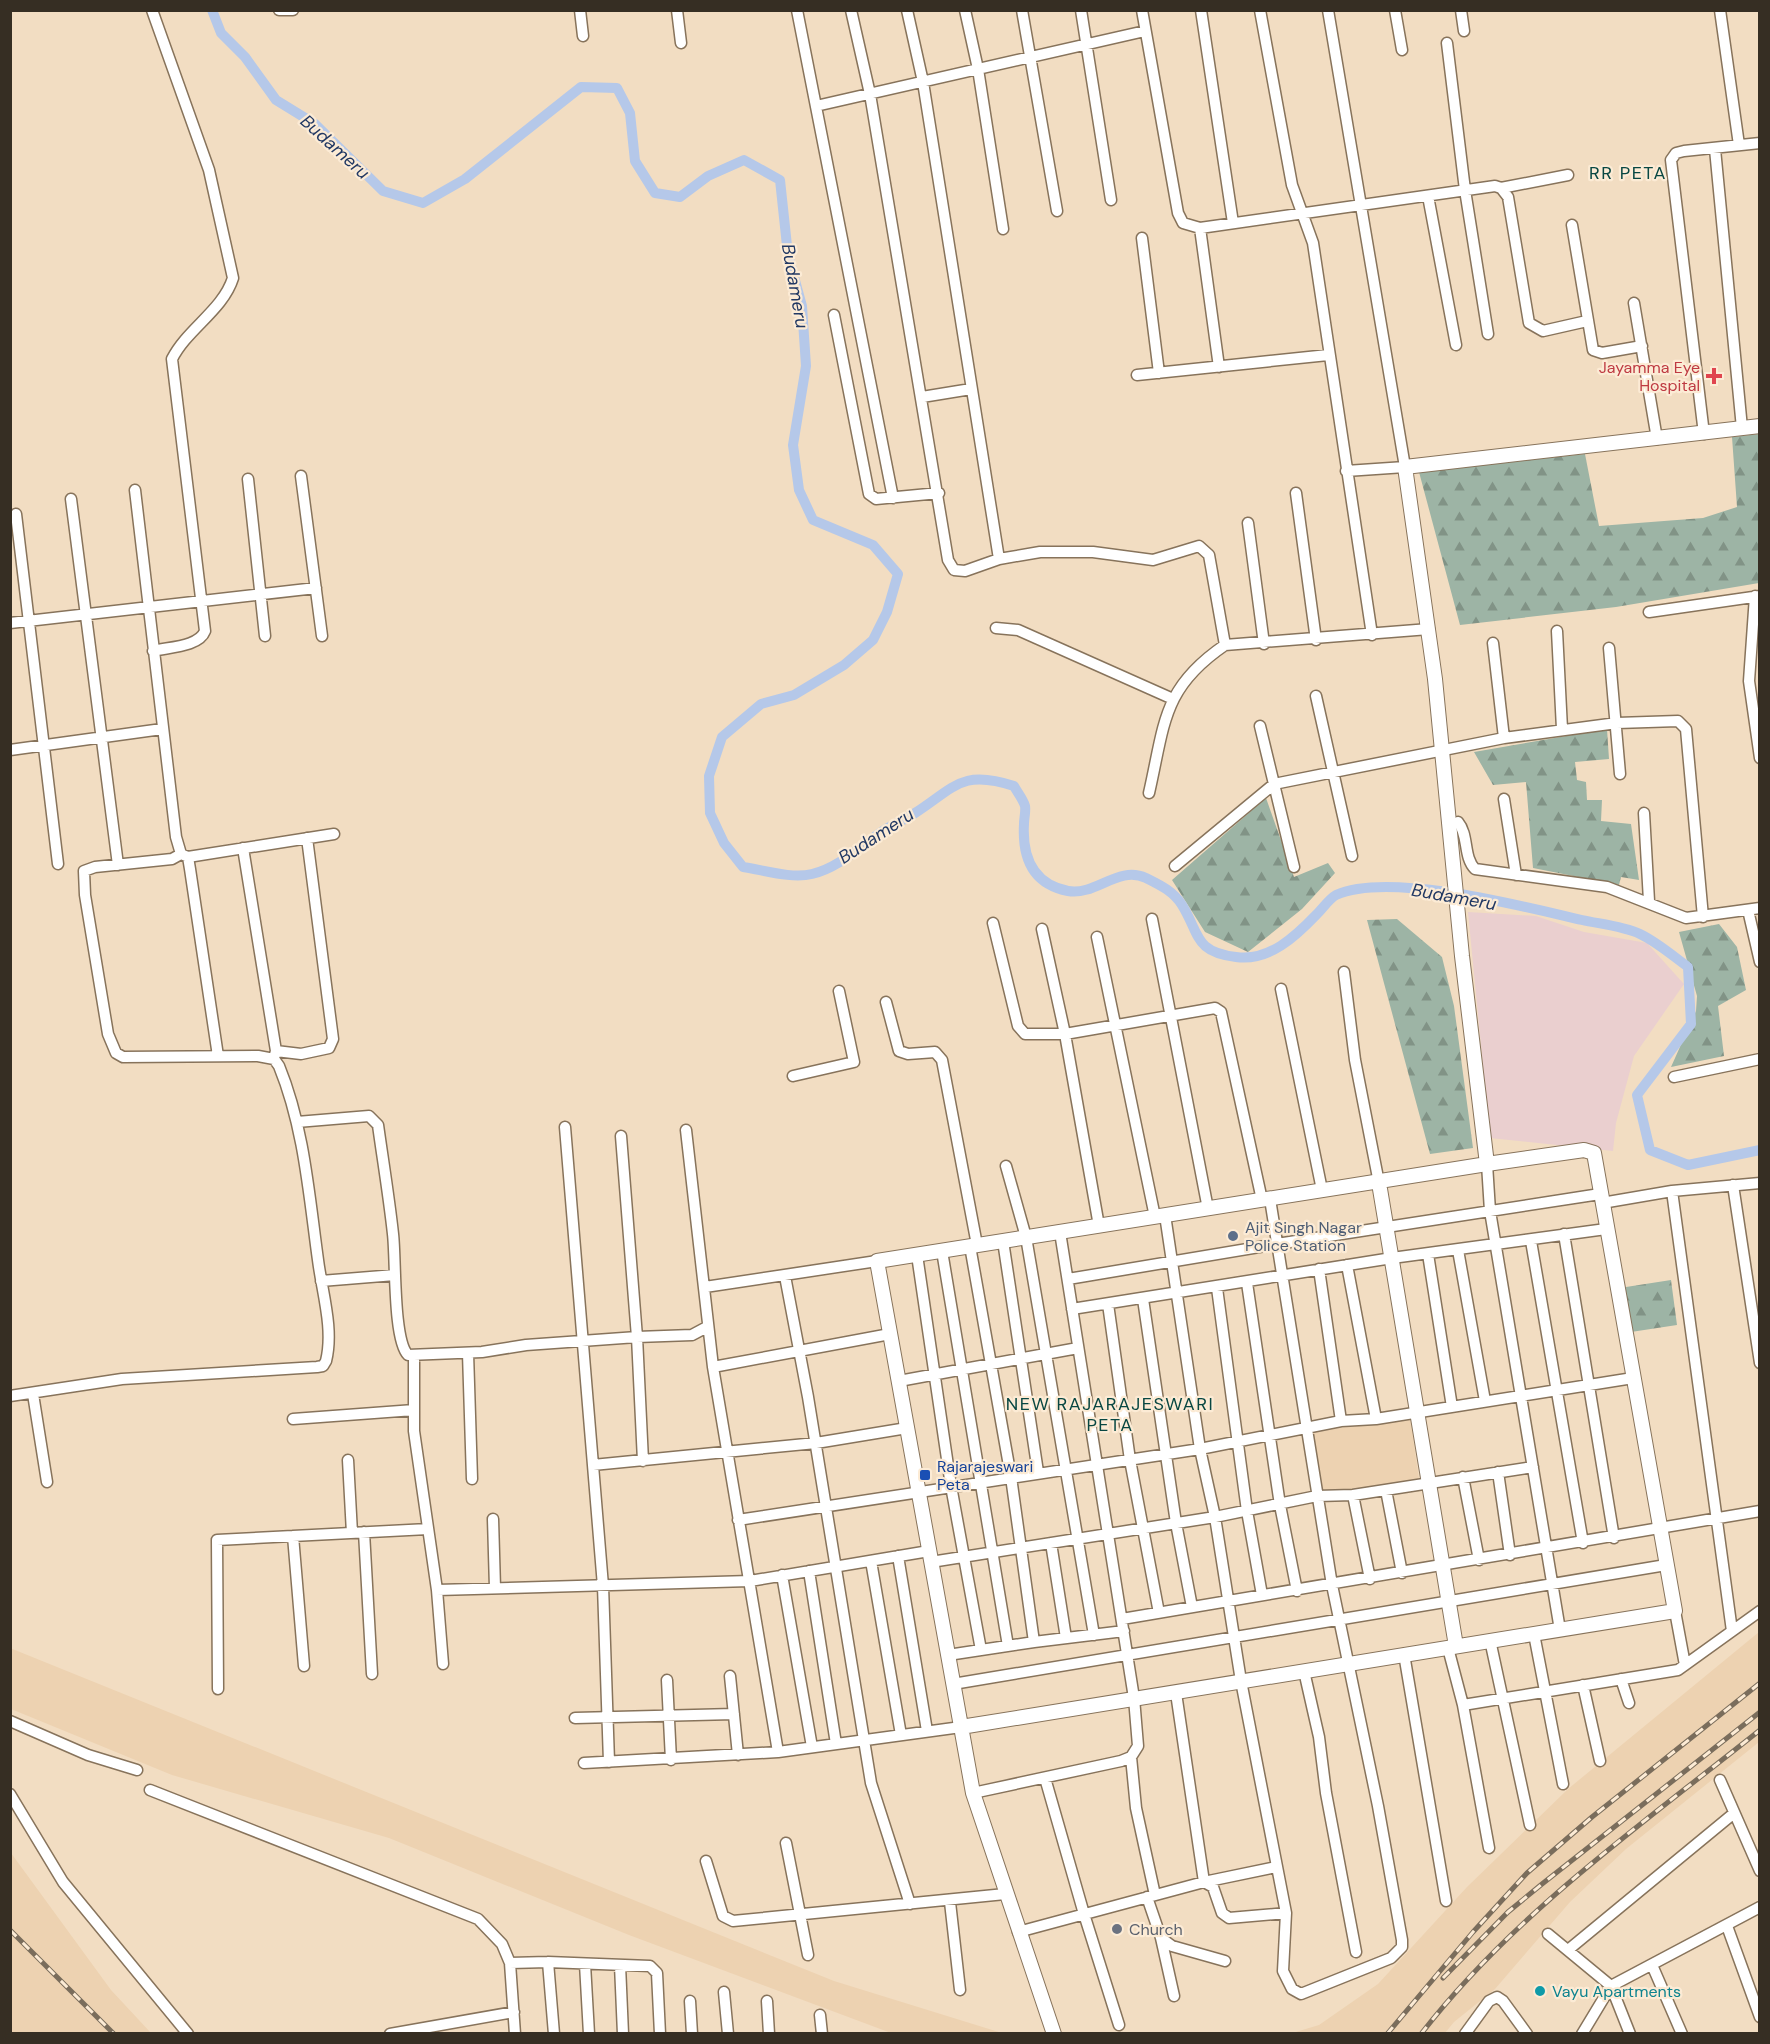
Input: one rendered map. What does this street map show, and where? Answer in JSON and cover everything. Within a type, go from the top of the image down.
[{"type":"street","points":[[152,10],[209,170],[233,278],[227,292],[190,332],[172,359],[205,631],[203,637],[195,642],[153,651]]},
{"type":"street","points":[[279,10],[293,10]]},
{"type":"street","points":[[580,10],[583,36]]},
{"type":"street","points":[[677,10],[681,43]]},
{"type":"street","points":[[797,10],[893,498]]},
{"type":"street","points":[[852,10],[870,94],[939,493],[948,560],[954,570],[965,571],[999,559],[1040,552],[1114,554],[1153,560],[1199,546],[1209,555],[1226,645]]},
{"type":"street","points":[[907,10],[922,82],[999,559]]},
{"type":"street","points":[[965,10],[978,69],[1003,229]]},
{"type":"street","points":[[1022,10],[1057,211]]},
{"type":"street","points":[[1081,10],[1111,200]]},
{"type":"street","points":[[1142,10],[1178,213],[1186,225],[1200,228],[1465,190],[1501,188],[1568,175]]},
{"type":"street","points":[[1202,10],[1233,223]]},
{"type":"street","points":[[1260,10],[1292,185],[1313,243],[1328,355],[1372,635]]},
{"type":"street","points":[[1328,10],[1406,467],[1453,824],[1462,957],[1487,1164],[1490,1211],[1560,1630]]},
{"type":"street","points":[[1395,10],[1402,50]]},
{"type":"street","points":[[1461,10],[1464,31]]},
{"type":"street","points":[[1720,10],[1739,145]]},
{"type":"street","points":[[816,106],[1145,31]]},
{"type":"street","points":[[1447,43],[1465,190],[1488,334]]},
{"type":"street","points":[[1704,434],[1671,160],[1676,153],[1683,151],[1760,142]]},
{"type":"street","points":[[1715,149],[1742,428]]},
{"type":"street","points":[[1501,188],[1508,196],[1529,323],[1543,331],[1587,321]]},
{"type":"street","points":[[1428,196],[1456,345]]},
{"type":"street","points":[[1572,225],[1592,346],[1597,353],[1642,346]]},
{"type":"street","points":[[1200,228],[1220,367]]},
{"type":"street","points":[[1142,238],[1160,373]]},
{"type":"street","points":[[1634,303],[1657,439]]},
{"type":"street","points":[[834,315],[867,490],[871,497],[893,498],[939,493]]},
{"type":"street","points":[[1137,375],[1328,355]]},
{"type":"street","points":[[922,397],[971,389]]},
{"type":"street","points":[[1346,471],[1406,467],[1760,426]]},
{"type":"street","points":[[301,476],[322,636]]},
{"type":"street","points":[[248,479],[266,636]]},
{"type":"street","points":[[135,490],[176,837],[185,855],[218,1056]]},
{"type":"street","points":[[1296,493],[1316,640]]},
{"type":"street","points":[[71,499],[118,865]]},
{"type":"street","points":[[16,514],[27,621],[58,864]]},
{"type":"street","points":[[1248,523],[1264,644]]},
{"type":"street","points":[[10,623],[316,588]]},
{"type":"street","points":[[1649,612],[1757,596],[1749,681],[1760,758]]},
{"type":"street","points":[[996,628],[1018,630],[1173,699]]},
{"type":"street","points":[[1149,793],[1173,699],[1188,675],[1202,661],[1226,645],[1316,640],[1429,629]]},
{"type":"street","points":[[1557,631],[1562,729]]},
{"type":"street","points":[[1493,643],[1504,738]]},
{"type":"street","points":[[1609,648],[1620,774]]},
{"type":"street","points":[[1316,696],[1352,856]]},
{"type":"street","points":[[1174,866],[1274,784],[1504,738],[1617,723],[1678,721],[1686,729],[1703,917]]},
{"type":"street","points":[[1260,726],[1294,867]]},
{"type":"street","points":[[10,750],[162,729]]},
{"type":"street","points":[[1504,799],[1516,875]]},
{"type":"street","points":[[1644,813],[1649,901]]},
{"type":"street","points":[[1453,824],[1461,827],[1472,866],[1475,869],[1607,887],[1649,901],[1679,916],[1703,917],[1754,909],[1760,962]]},
{"type":"street","points":[[307,838],[333,1039],[329,1048],[313,1053],[275,1055],[123,1057],[113,1048],[108,1034],[82,876],[84,871],[95,867],[172,859],[185,855],[333,834]]},
{"type":"street","points":[[10,1396],[122,1379],[323,1366],[328,1354],[328,1339],[297,1122],[275,1055],[243,848]]},
{"type":"street","points":[[1152,919],[1208,1209]]},
{"type":"street","points":[[993,923],[1020,1031],[1033,1036],[1065,1034],[1116,1025],[1170,1016],[1215,1008],[1221,1012],[1277,1244],[1338,1619],[1378,1806],[1402,1947],[1398,1954],[1376,1965],[1314,1990],[1296,1993],[1283,1971],[1286,1913],[1241,1681],[1215,1517],[1200,1449],[1171,1262],[1116,1025],[1097,937]]},
{"type":"street","points":[[1042,929],[1065,1034],[1099,1226]]},
{"type":"street","points":[[1344,972],[1355,1060],[1387,1227],[1444,1566],[1452,1647],[1489,1848]]},
{"type":"street","points":[[1281,989],[1322,1190]]},
{"type":"street","points":[[793,1076],[854,1062],[839,991]]},
{"type":"street","points":[[886,1002],[899,1051],[908,1054],[935,1052],[942,1060],[1011,1477],[1034,1642]]},
{"type":"street","points":[[1674,1077],[1760,1059]]},
{"type":"street","points":[[297,1122],[369,1116],[376,1120],[393,1235],[401,1343],[408,1355],[468,1353],[637,1336],[692,1335],[707,1327]]},
{"type":"street","points":[[565,1127],[603,1586],[609,1762]]},
{"type":"street","points":[[686,1130],[705,1287],[707,1327],[778,1752]]},
{"type":"street","points":[[621,1136],[637,1336],[643,1461]]},
{"type":"street","points":[[705,1287],[1379,1183],[1487,1164],[1590,1150],[1596,1158],[1606,1228],[1685,1665]]},
{"type":"street","points":[[1006,1166],[1026,1238],[1094,1635]]},
{"type":"street","points":[[1068,1279],[1490,1211],[1760,1183]]},
{"type":"street","points":[[1733,1185],[1760,1363]]},
{"type":"street","points":[[1672,1191],[1703,1433],[1718,1516],[1732,1631]]},
{"type":"street","points":[[1072,1309],[1217,1288],[1318,1269],[1531,1241],[1606,1228]]},
{"type":"street","points":[[1060,1232],[1134,1698],[1138,1746],[1131,1757],[1136,1808],[1151,1896],[1174,1996]]},
{"type":"street","points":[[1564,1234],[1614,1538]]},
{"type":"street","points":[[1003,1241],[1038,1472]]},
{"type":"street","points":[[1531,1241],[1582,1543]]},
{"type":"street","points":[[1458,1250],[1485,1401]]},
{"type":"street","points":[[942,1251],[1008,1646]]},
{"type":"street","points":[[1428,1254],[1452,1407]]},
{"type":"street","points":[[917,1255],[951,1486],[981,1650]]},
{"type":"street","points":[[877,1261],[973,1793],[1005,1894],[1054,2034]]},
{"type":"street","points":[[1347,1265],[1376,1419]]},
{"type":"street","points":[[1318,1269],[1341,1421]]},
{"type":"street","points":[[321,1281],[395,1275]]},
{"type":"street","points":[[785,1276],[816,1443],[871,1783],[910,1904]]},
{"type":"street","points":[[1247,1283],[1280,1505],[1297,1591]]},
{"type":"street","points":[[1217,1288],[1247,1511],[1262,1595]]},
{"type":"street","points":[[1143,1299],[1176,1522],[1192,1607]]},
{"type":"street","points":[[1107,1304],[1130,1460],[1159,1613]]},
{"type":"street","points":[[713,1367],[890,1334]]},
{"type":"street","points":[[898,1381],[1078,1348]]},
{"type":"street","points":[[468,1353],[472,1479]]},
{"type":"street","points":[[414,1356],[414,1431],[436,1590],[443,1664]]},
{"type":"street","points":[[738,1520],[1064,1468],[1130,1460],[1165,1452],[1200,1449],[1271,1433],[1341,1421],[1376,1419],[1633,1378]]},
{"type":"street","points":[[33,1394],[47,1482]]},
{"type":"street","points":[[293,1419],[414,1410]]},
{"type":"street","points":[[593,1465],[816,1443],[907,1428]]},
{"type":"street","points":[[348,1460],[358,1532],[372,1674]]},
{"type":"street","points":[[436,1590],[750,1581],[898,1556],[964,1557],[992,1554],[1215,1517],[1317,1496],[1353,1495],[1533,1467]]},
{"type":"street","points":[[1498,1473],[1510,1555]]},
{"type":"street","points":[[1463,1477],[1479,1560]]},
{"type":"street","points":[[1386,1490],[1402,1573]]},
{"type":"street","points":[[1353,1495],[1370,1578]]},
{"type":"street","points":[[1122,1619],[1614,1538],[1718,1516],[1760,1511]]},
{"type":"street","points":[[493,1519],[495,1588]]},
{"type":"street","points":[[218,1689],[217,1540],[428,1529]]},
{"type":"street","points":[[293,1536],[304,1666]]},
{"type":"street","points":[[1052,1543],[1066,1638]]},
{"type":"street","points":[[898,1556],[927,1731]]},
{"type":"street","points":[[871,1561],[901,1735]]},
{"type":"street","points":[[953,1684],[1666,1565]]},
{"type":"street","points":[[809,1571],[836,1744]]},
{"type":"street","points":[[782,1575],[812,1747]]},
{"type":"street","points":[[584,1763],[671,1760],[778,1752],[901,1735],[1134,1698],[1176,1694],[1347,1663],[1675,1611]]},
{"type":"street","points":[[1463,1705],[1678,1670],[1760,1611]]},
{"type":"street","points":[[948,1655],[1124,1631]]},
{"type":"street","points":[[1534,1634],[1563,1784]]},
{"type":"street","points":[[1490,1640],[1530,1825]]},
{"type":"street","points":[[1404,1654],[1446,1901]]},
{"type":"street","points":[[1304,1671],[1319,1737],[1326,1793],[1356,1953]]},
{"type":"street","points":[[730,1676],[738,1755]]},
{"type":"street","points":[[1621,1679],[1629,1703]]},
{"type":"street","points":[[667,1680],[671,1760]]},
{"type":"street","points":[[1583,1685],[1600,1761]]},
{"type":"street","points":[[1176,1694],[1204,1882]]},
{"type":"street","points":[[575,1718],[734,1714]]},
{"type":"street","points":[[10,1721],[88,1755],[137,1770]]},
{"type":"street","points":[[973,1793],[1131,1757]]},
{"type":"street","points":[[1045,1778],[1119,2025]]},
{"type":"street","points":[[1720,1780],[1760,1871]]},
{"type":"street","points":[[150,1790],[470,1914],[502,1944],[510,1963],[515,2034]]},
{"type":"street","points":[[10,1794],[63,1882],[188,2034]]},
{"type":"street","points":[[1568,1950],[1733,1814]]},
{"type":"street","points":[[786,1843],[808,1955]]},
{"type":"street","points":[[706,1861],[723,1916],[728,1920],[746,1921],[801,1913],[950,1902],[1005,1894]]},
{"type":"street","points":[[1018,1932],[1204,1882],[1276,1867]]},
{"type":"street","points":[[1204,1882],[1213,1887],[1222,1913],[1229,1918],[1286,1913]]},
{"type":"street","points":[[950,1902],[960,1990]]},
{"type":"street","points":[[1582,2034],[1611,1986],[1760,1907]]},
{"type":"street","points":[[1728,1926],[1760,2017]]},
{"type":"street","points":[[1548,1934],[1611,1986],[1630,2034]]},
{"type":"street","points":[[1161,1938],[1172,1946],[1225,1961]]},
{"type":"street","points":[[510,1963],[548,1962],[655,1969],[660,2034]]},
{"type":"street","points":[[548,1962],[554,2034]]},
{"type":"street","points":[[585,1964],[589,2034]]},
{"type":"street","points":[[620,1965],[623,2034]]},
{"type":"street","points":[[1652,1965],[1682,2034]]},
{"type":"street","points":[[724,1992],[728,2034]]},
{"type":"street","points":[[1465,2034],[1489,2001],[1497,1997],[1503,2001],[1527,2034]]},
{"type":"street","points":[[690,2001],[692,2034]]},
{"type":"street","points":[[767,2001],[769,2034]]},
{"type":"street","points":[[390,2034],[464,2028],[514,2012]]},
{"type":"street","points":[[820,2015],[822,2034]]},
{"type":"shaded area","points":[[1468,912],[1536,916],[1584,932],[1647,943],[1684,984],[1634,1056],[1616,1123],[1613,1151],[1490,1138]]},
{"type":"shaded area","points":[[1410,1417],[1419,1479],[1319,1495],[1309,1433]]},
{"type":"shaded area","points":[[1759,1632],[1759,1742],[1626,1849],[1570,1902],[1495,1989],[1454,2022],[1445,2033],[1289,2034],[1319,2025],[1378,1984],[1467,1887],[1568,1789]]},
{"type":"shaded area","points":[[10,1648],[834,1981],[1002,2033],[891,2033],[629,1935],[389,1838],[172,1775],[11,1709]]},
{"type":"shaded area","points":[[11,1853],[111,1990],[151,2033],[11,2033]]},
{"type":"green space","points":[[1759,434],[1759,583],[1616,607],[1460,625],[1419,472],[1585,454],[1599,526],[1703,518],[1737,507],[1732,437]]},
{"type":"green space","points":[[1607,729],[1609,759],[1575,762],[1577,780],[1586,782],[1587,800],[1602,800],[1601,821],[1631,824],[1639,880],[1621,877],[1619,885],[1533,868],[1526,782],[1493,785],[1474,752]]},
{"type":"green space","points":[[1266,798],[1294,877],[1328,863],[1335,873],[1302,909],[1248,952],[1205,932],[1172,880]]},
{"type":"green space","points":[[1397,919],[1442,957],[1454,1006],[1473,1148],[1430,1154],[1367,920]]},
{"type":"green space","points":[[1719,924],[1737,947],[1746,990],[1718,1006],[1724,1056],[1671,1067],[1696,1011],[1697,996],[1679,932]]},
{"type":"green space","points":[[1671,1280],[1677,1325],[1631,1332],[1624,1298],[1626,1287]]},
{"type":"waterway","name":"Budameru","points":[[212,10],[221,33],[245,57],[276,100],[315,124],[383,191],[423,203],[465,179],[581,87],[617,88],[630,113],[635,161],[655,193],[680,197],[708,176],[744,160],[780,180],[788,255],[802,306],[806,366],[793,445],[799,490],[813,520],[873,545],[898,574],[887,612],[873,640],[844,665],[794,695],[761,704],[722,737],[709,776],[710,813],[724,843],[743,867],[795,875],[823,871],[842,861],[886,829],[912,815],[960,783],[982,779],[1014,786],[1025,806],[1024,836],[1028,858],[1032,868],[1046,882],[1056,888],[1078,891],[1126,875],[1146,878],[1175,896],[1200,940],[1212,951],[1222,955],[1248,957],[1271,951],[1291,939],[1336,895],[1359,889],[1389,887],[1422,889],[1493,900],[1626,929],[1653,941],[1688,967],[1691,1024],[1637,1095],[1650,1150],[1688,1165],[1760,1150]]},
{"type":"railway","points":[[1387,2034],[1473,1932],[1527,1873],[1592,1817],[1760,1683]]},
{"type":"railway","points":[[1443,1978],[1508,1912],[1760,1712]]},
{"type":"railway","points":[[1421,2034],[1458,1990],[1538,1910],[1625,1836],[1760,1730]]},
{"type":"railway","points":[[10,1930],[114,2034]]},
{"type":"place","name":"Jayamma Eye Hospital","points":[[1714,376]]},
{"type":"place","name":"Ajit Singh Nagar Police Station","points":[[1233,1236]]},
{"type":"place","name":"Rajarajeswari Peta","points":[[925,1475]]},
{"type":"place","name":"Church","points":[[1117,1929]]},
{"type":"place","name":"Vayu Apartments","points":[[1540,1991]]},
{"type":"district","name":"RR PETA","points":[[1628,173]]},
{"type":"district","name":"NEW RAJARAJESWARI PETA","points":[[1110,1414]]}]
